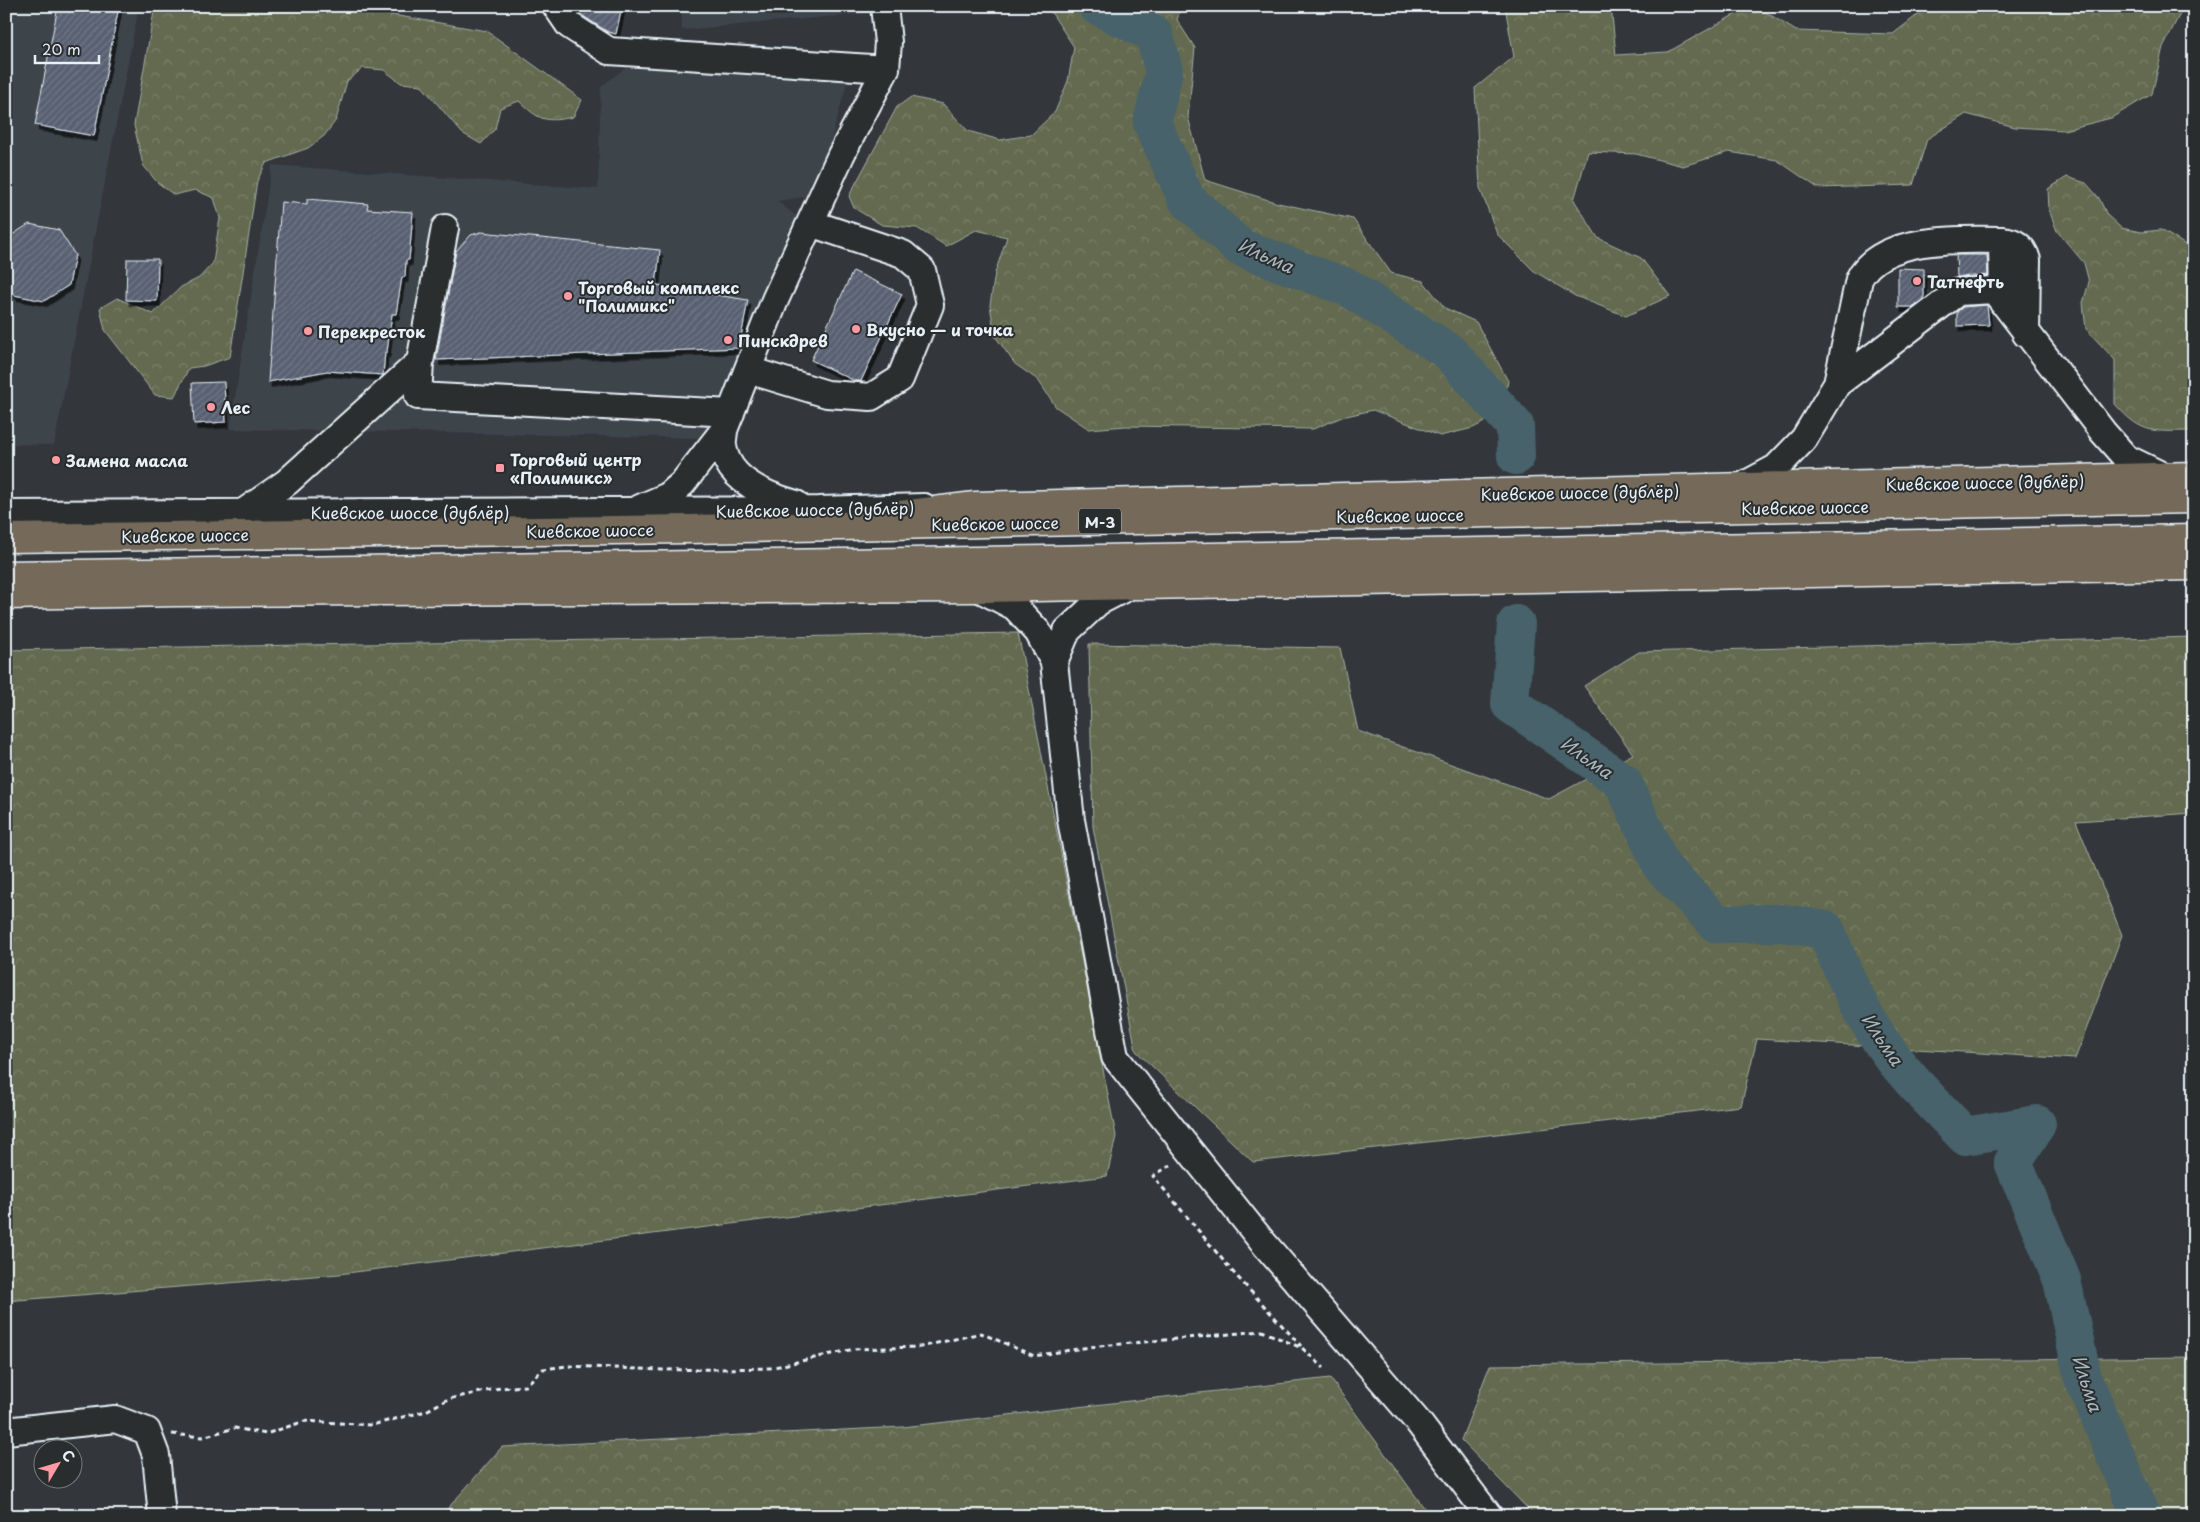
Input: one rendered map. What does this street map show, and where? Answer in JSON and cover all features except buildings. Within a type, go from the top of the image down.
[{"type":"main road","name":"Киевское шоссе (дублёр)","points":[[810,518],[975,506],[2194,476]]},
{"type":"main road","name":"Киевское шоссе","points":[[6,538],[810,518],[2194,499]]},
{"type":"main road","points":[[6,575],[1044,560],[2194,540]]},
{"type":"main road","points":[[6,595],[179,592],[978,588],[2194,566]]},
{"type":"street","points":[[556,6],[569,25],[609,51],[886,69]]},
{"type":"street","points":[[810,518],[783,500],[756,488],[738,476],[723,446],[728,422],[775,300],[841,155],[886,69],[888,42],[884,6]]},
{"type":"street","points":[[748,370],[827,394],[871,397],[900,379],[930,304],[922,270],[903,254],[810,223]]},
{"type":"street","points":[[446,228],[420,362],[418,396],[728,422]]},
{"type":"street","points":[[1738,488],[1776,468],[1804,439],[1837,384],[1857,287],[1863,271],[1887,254],[1935,240],[2002,240],[2018,243],[2025,253],[2027,260],[2026,334]]},
{"type":"street","points":[[2002,240],[2003,303]]},
{"type":"street","points":[[1837,384],[1958,292],[1994,290],[2026,334],[2103,432],[2126,458],[2165,477]]},
{"type":"street","points":[[244,512],[287,482],[420,362]]},
{"type":"street","points":[[633,510],[655,503],[682,484],[728,422]]},
{"type":"street","name":"Киевское шоссе (дублёр)","points":[[6,514],[633,510],[810,518]]},
{"type":"street","points":[[1054,662],[1067,631],[1098,602],[1131,585]]},
{"type":"street","points":[[978,588],[1015,607],[1038,632],[1054,662],[1071,820],[1115,1057],[1261,1240],[1419,1423],[1489,1516]]},
{"type":"street","points":[[6,1431],[115,1419],[147,1431],[156,1455],[162,1516]]},
{"type":"path","points":[[1191,1153],[1153,1176],[1232,1271],[1302,1348],[1324,1368]]},
{"type":"path","points":[[147,1431],[202,1437],[235,1428],[266,1434],[305,1421],[372,1425],[426,1411],[448,1400],[500,1388],[525,1386],[543,1369],[566,1366],[662,1370],[770,1368],[854,1349],[920,1347],[981,1333],[1034,1356],[1089,1347],[1262,1331],[1302,1348]]},
{"type":"shaded area","points":[[6,6],[139,6],[54,445],[6,444]]},
{"type":"shaded area","points":[[682,6],[950,6],[682,30]]},
{"type":"shaded area","points":[[625,68],[849,75],[816,195],[777,201],[800,219],[712,438],[230,429],[272,165],[598,189],[601,87]]},
{"type":"green space","points":[[155,6],[339,6],[487,31],[582,100],[573,117],[556,120],[537,116],[519,101],[500,108],[495,129],[481,144],[462,133],[421,85],[401,83],[384,70],[363,68],[347,81],[336,120],[324,136],[308,148],[266,163],[257,181],[230,357],[204,366],[189,368],[174,397],[155,395],[105,330],[100,308],[117,298],[153,314],[181,287],[199,278],[213,263],[220,218],[214,198],[195,190],[174,195],[157,182],[143,165],[134,125]]},
{"type":"green space","points":[[1047,6],[1181,6],[1177,20],[1195,48],[1188,117],[1205,180],[1278,203],[1353,219],[1391,273],[1423,281],[1445,308],[1476,322],[1508,381],[1502,413],[1473,428],[1440,436],[1373,410],[1342,417],[1313,429],[1126,426],[1089,429],[1056,407],[1038,380],[1015,364],[995,336],[990,305],[995,273],[1007,237],[976,230],[946,246],[917,228],[882,225],[854,208],[849,196],[897,107],[911,97],[943,104],[968,131],[1000,140],[1031,135],[1055,112],[1068,81],[1074,47]]},
{"type":"green space","points":[[1505,6],[1611,6],[1616,55],[1668,52],[1750,6],[1756,6],[1796,31],[1893,34],[1929,6],[2184,6],[2163,47],[2152,94],[2111,118],[2064,130],[2015,127],[1966,114],[1927,139],[1913,185],[1818,188],[1777,160],[1729,152],[1683,166],[1636,154],[1588,152],[1574,200],[1598,238],[1641,258],[1670,296],[1626,316],[1575,296],[1534,271],[1497,234],[1480,188],[1475,88],[1514,57]]},
{"type":"green space","points":[[2067,177],[2086,183],[2099,198],[2107,215],[2121,228],[2141,232],[2161,230],[2194,250],[2194,431],[2150,430],[2134,422],[2115,404],[2115,360],[2086,329],[2083,303],[2089,282],[2084,263],[2057,231],[2049,210],[2048,189]]},
{"type":"green space","points":[[1018,633],[1116,1136],[1107,1176],[339,1274],[6,1301],[6,650]]},
{"type":"green space","points":[[2194,637],[2194,813],[2076,821],[2122,935],[2075,1059],[1757,1039],[1741,1106],[1253,1162],[1136,1051],[1093,827],[1089,644],[1340,648],[1358,731],[1549,799],[1633,754],[1584,686],[1639,652]]},
{"type":"green space","points":[[2194,1357],[2194,1516],[1535,1516],[1461,1440],[1490,1365]]},
{"type":"green space","points":[[1330,1378],[1430,1516],[441,1516],[502,1447],[903,1427]]},
{"type":"waterway","name":"Ильма","points":[[1097,6],[1154,34],[1164,71],[1152,123],[1187,200],[1241,248],[1349,288],[1449,352],[1515,426],[1516,456]]},
{"type":"waterway","name":"Ильма","points":[[1516,624],[1510,704],[1623,782],[1662,867],[1717,924],[1783,923],[1826,930],[1848,983],[1861,1009],[1885,1048],[1907,1075],[1965,1136],[2037,1124],[2013,1162],[2062,1280],[2083,1378],[2141,1516]]},
{"type":"place","name":"Татнефть","points":[[1917,281]]},
{"type":"place","name":"Торговый комплекс \"Полимикс\"","points":[[568,296]]},
{"type":"place","name":"Вкусно — и точка","points":[[856,329]]},
{"type":"place","name":"Перекресток","points":[[308,331]]},
{"type":"place","name":"Пинскдрев","points":[[728,340]]},
{"type":"place","name":"Лес","points":[[211,407]]},
{"type":"place","name":"Замена масла","points":[[56,460]]},
{"type":"place","name":"Торговый центр «Полимикс»","points":[[500,468]]}]
